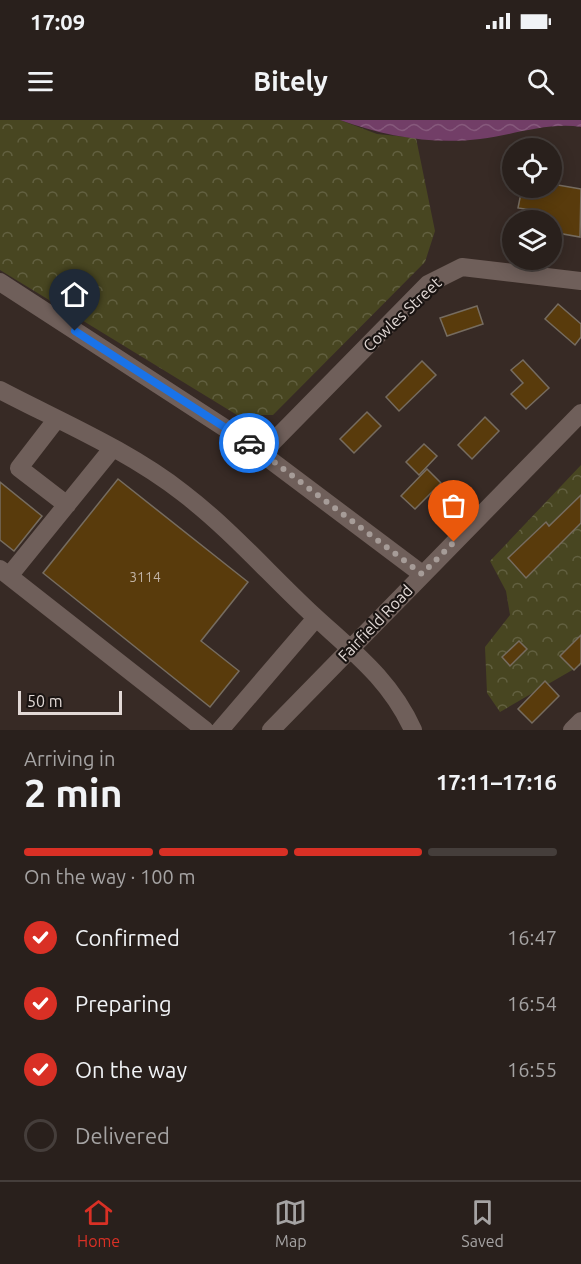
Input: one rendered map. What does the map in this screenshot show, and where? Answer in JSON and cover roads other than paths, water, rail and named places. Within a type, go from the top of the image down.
[{"type":"street","name":"Cowles Street","points":[[262,453],[428,284],[444,274],[462,267],[581,281]]},
{"type":"street","points":[[0,282],[262,453],[422,574]]},
{"type":"street","points":[[0,390],[112,448],[182,492],[222,526],[316,618],[352,647],[396,699],[413,730]]},
{"type":"street","name":"Fairfield Road","points":[[271,730],[581,413]]},
{"type":"street","points":[[56,420],[19,468],[67,505]]},
{"type":"street","points":[[112,448],[67,505],[5,572],[205,730]]},
{"type":"street","points":[[220,730],[316,618]]},
{"type":"street","points":[[572,730],[581,721]]},
{"type":"water","points":[[340,120],[581,120],[581,127],[556,126],[480,139],[444,141],[391,135]]}]
